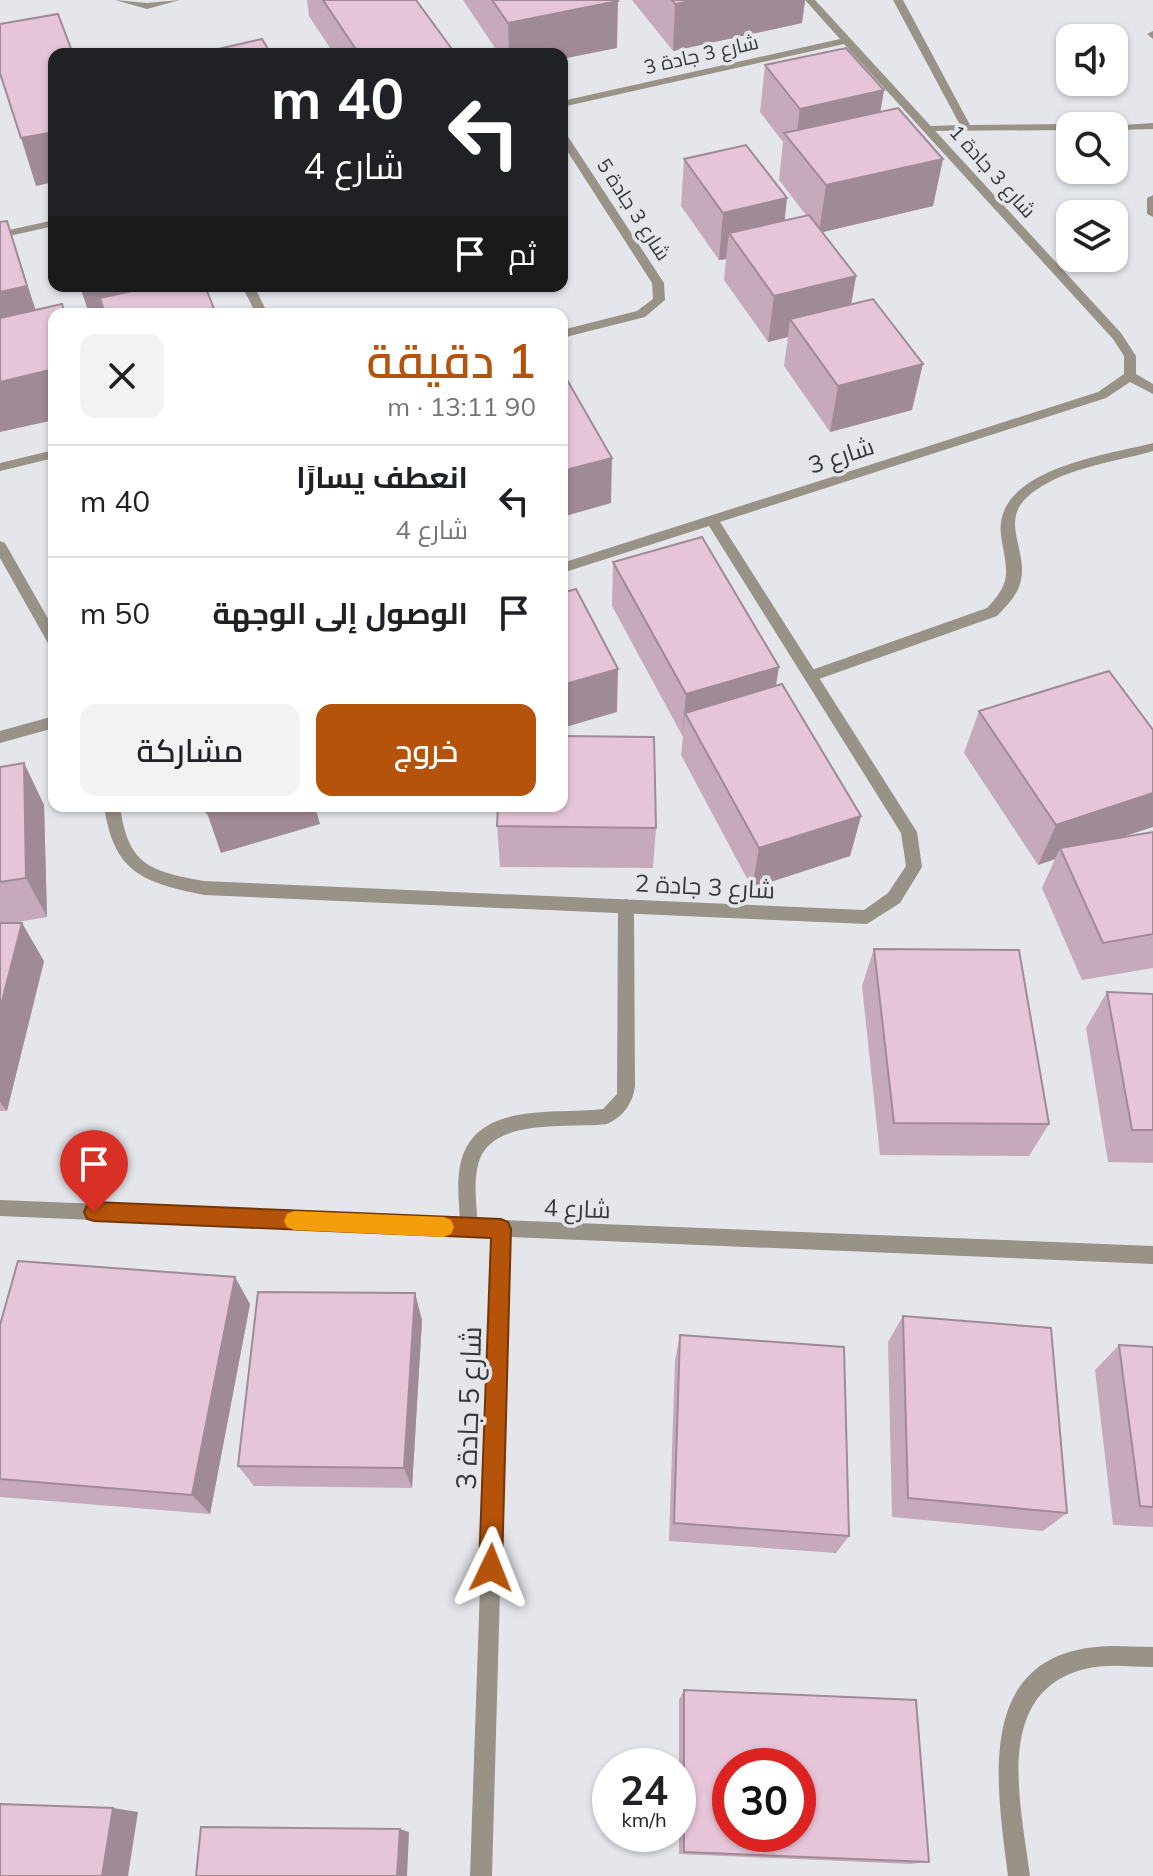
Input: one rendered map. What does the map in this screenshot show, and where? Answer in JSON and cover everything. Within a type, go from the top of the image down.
[{"type":"street","points":[[120,0],[147,6],[175,0]]},
{"type":"street","name":"شارع 3 جادة 1","points":[[810,0],[1117,336],[1130,356],[1130,376]]},
{"type":"street","points":[[898,0],[967,129]]},
{"type":"street","name":"شارع 3 جادة 3","points":[[568,103],[847,40]]},
{"type":"street","points":[[1128,127],[1153,126]]},
{"type":"street","points":[[931,129],[1056,127]]},
{"type":"street","name":"شارع 3 جادة 5","points":[[568,144],[658,283],[659,300],[641,314],[568,332]]},
{"type":"street","points":[[1153,198],[1153,214]]},
{"type":"street","points":[[0,235],[48,224]]},
{"type":"street","points":[[1130,376],[1153,390]]},
{"type":"street","name":"شارع 3","points":[[568,566],[1102,395],[1130,376]]},
{"type":"street","points":[[811,676],[992,612],[1006,602],[1016,581],[1006,532],[1010,507],[1019,496],[1046,479],[1153,447]]},
{"type":"street","points":[[0,467],[48,455]]},
{"type":"street","name":"شارع 3 جادة 2","points":[[113,812],[119,843],[136,864],[162,879],[204,888],[867,917],[894,898],[914,867],[909,832],[712,520]]},
{"type":"street","points":[[0,546],[48,630]]},
{"type":"street","points":[[0,737],[48,724]]},
{"type":"street","points":[[469,1228],[469,1161],[487,1135],[500,1126],[516,1122],[607,1116],[625,1098],[626,906]]},
{"type":"street","name":"شارع 4","points":[[0,1208],[1153,1255]]},
{"type":"street","name":"شارع 5 جادة 3","points":[[481,1876],[501,1229]]},
{"type":"street","points":[[1019,1876],[1006,1760],[1018,1708],[1031,1687],[1047,1672],[1066,1663],[1087,1657],[1153,1657]]},
{"type":"building","points":[[323,0],[416,0],[451,48],[355,48]]},
{"type":"building","points":[[492,0],[617,0],[618,1],[508,23]]},
{"type":"building","points":[[672,0],[695,0],[675,4]]},
{"type":"building","points":[[58,14],[71,48],[48,48],[48,133],[21,138],[0,73],[0,24]]},
{"type":"building","points":[[262,39],[267,48],[222,48]]},
{"type":"building","points":[[846,48],[884,90],[800,109],[765,65]]},
{"type":"building","points":[[898,108],[943,159],[826,185],[784,133]]},
{"type":"building","points":[[746,145],[787,198],[723,213],[684,159]]},
{"type":"building","points":[[809,215],[856,276],[774,296],[729,233]]},
{"type":"building","points":[[7,221],[27,286],[0,292],[0,222]]},
{"type":"building","points":[[127,292],[207,292],[214,308],[103,308],[100,298]]},
{"type":"building","points":[[873,299],[923,364],[838,386],[790,319]]},
{"type":"building","points":[[62,304],[63,308],[48,308],[48,370],[0,382],[0,318]]},
{"type":"building","points":[[568,381],[612,458],[568,469]]},
{"type":"building","points":[[702,537],[779,667],[686,694],[613,562]]},
{"type":"building","points":[[576,589],[618,669],[568,683],[568,591]]},
{"type":"building","points":[[1109,671],[1153,730],[1153,793],[1056,825],[979,711]]},
{"type":"building","points":[[782,684],[861,816],[759,848],[685,713]]},
{"type":"building","points":[[568,736],[654,737],[656,828],[497,826],[498,812],[568,812]]},
{"type":"building","points":[[24,763],[26,878],[0,882],[0,767]]},
{"type":"building","points":[[1153,832],[1153,934],[1103,943],[1060,848]]},
{"type":"building","points":[[0,923],[22,923],[0,1009]]},
{"type":"building","points":[[874,949],[1019,950],[1049,1124],[894,1123]]},
{"type":"building","points":[[1107,992],[1153,994],[1153,1130],[1132,1130]]},
{"type":"building","points":[[18,1261],[235,1277],[192,1495],[0,1479],[0,1325]]},
{"type":"building","points":[[258,1292],[415,1293],[404,1468],[238,1466]]},
{"type":"building","points":[[903,1316],[1051,1328],[1067,1513],[908,1498]]},
{"type":"building","points":[[680,1335],[844,1347],[849,1536],[674,1523]]},
{"type":"building","points":[[1119,1345],[1153,1347],[1153,1507],[1140,1506]]},
{"type":"building","points":[[684,1690],[916,1700],[929,1862],[684,1852],[696,1852],[696,1748],[684,1748]]},
{"type":"building","points":[[0,1804],[113,1808],[102,1876],[0,1876]]},
{"type":"building","points":[[201,1827],[400,1829],[397,1876],[196,1876]]},
{"type":"slow traffic","points":[[294,1221],[444,1227]]},
{"type":"route","points":[[94,1212],[501,1229],[491,1568]]}]
